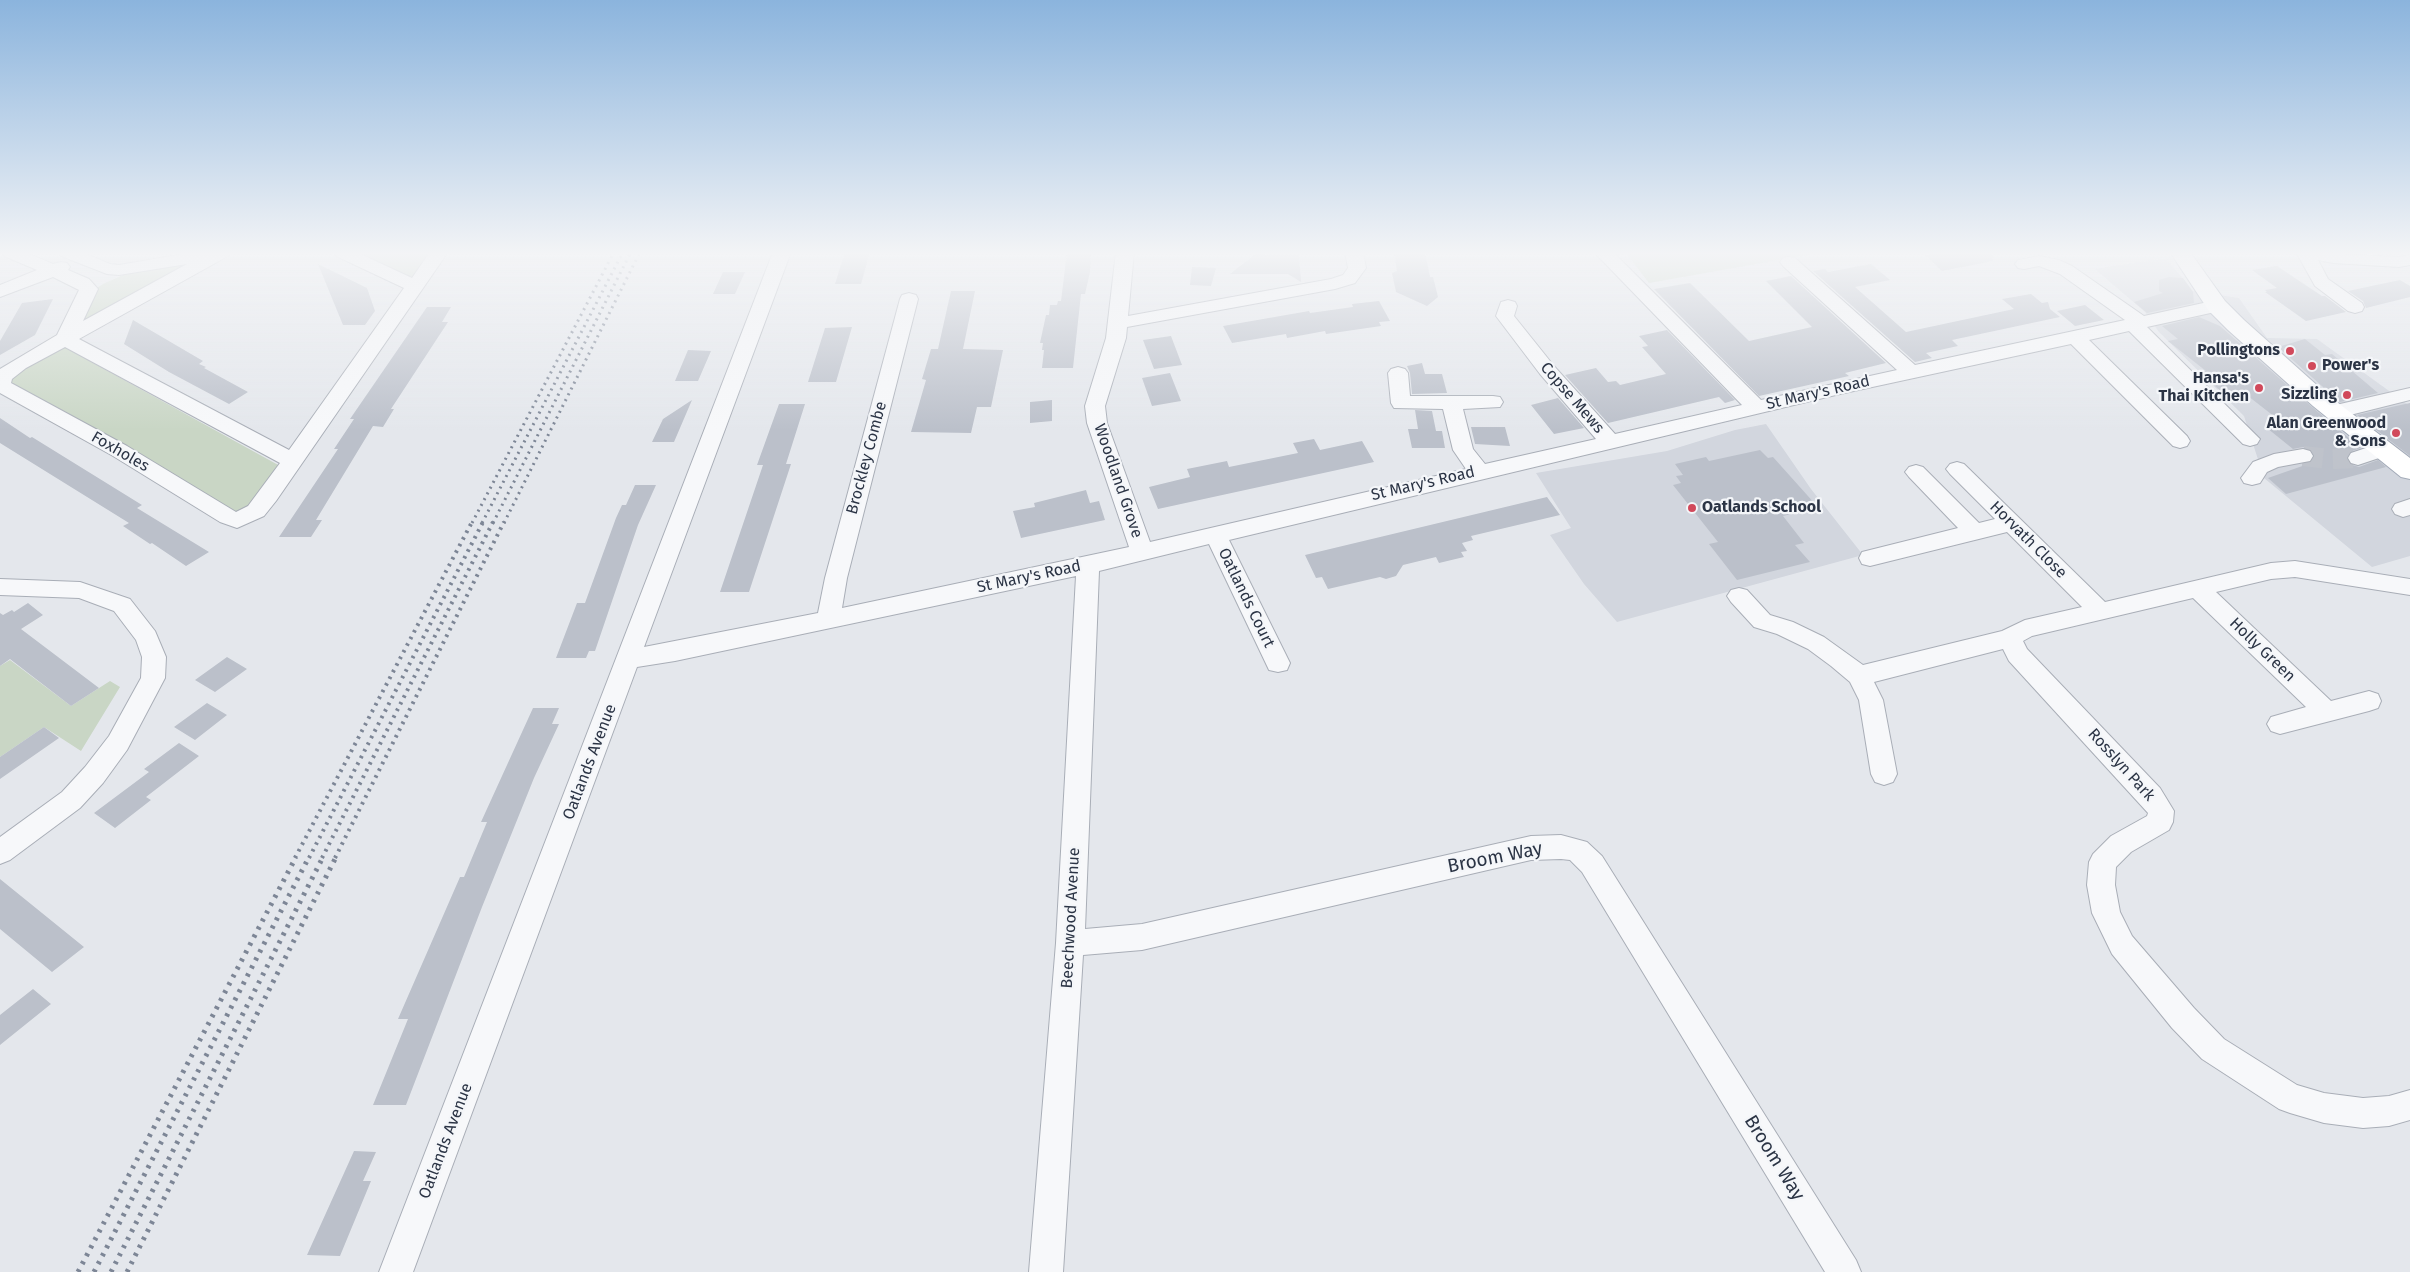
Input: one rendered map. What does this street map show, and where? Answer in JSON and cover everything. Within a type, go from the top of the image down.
[{"type":"main road","points":[[2224,311],[2297,381],[2381,450],[2410,471]]},
{"type":"street","points":[[78,311],[65,339],[293,461]]},
{"type":"street","name":"Foxholes","points":[[115,311],[19,364],[3,376],[0,385],[120,451],[228,517],[237,520],[256,511],[398,311]]},
{"type":"street","name":"Oatlands Avenue","points":[[396,1272],[760,311]]},
{"type":"street","name":"Brockley Combe","points":[[829,618],[836,578],[906,311]]},
{"type":"street","name":"Woodland Grove","points":[[1119,311],[1112,354],[1095,406],[1097,423],[1142,552]]},
{"type":"street","points":[[1118,322],[1179,311]]},
{"type":"street","name":"Copse Mews","points":[[1506,311],[1505,316],[1553,377],[1609,441]]},
{"type":"street","points":[[1662,311],[1756,407]]},
{"type":"street","points":[[1844,311],[1911,372]]},
{"type":"street","points":[[2120,311],[2137,324],[2250,439]]},
{"type":"street","name":"St Mary's Road","points":[[629,659],[675,652],[1088,564],[1756,407],[2194,311]]},
{"type":"street","points":[[2075,337],[2180,441]]},
{"type":"street","points":[[1398,373],[1401,403],[1452,404],[1493,402]]},
{"type":"street","points":[[2334,412],[2410,394]]},
{"type":"street","points":[[1452,404],[1462,450],[1479,471]]},
{"type":"street","points":[[2358,458],[2381,450]]},
{"type":"street","points":[[2252,478],[2260,467],[2274,460],[2303,456]]},
{"type":"street","name":"Horvath Close","points":[[1957,469],[2100,611]]},
{"type":"street","points":[[1916,472],[1975,532]]},
{"type":"street","points":[[1870,558],[2011,523]]},
{"type":"street","name":"Oatlands Court","points":[[1215,534],[1278,662]]},
{"type":"street","name":"Beechwood Avenue","points":[[1046,1272],[1070,943],[1088,564]]},
{"type":"street","points":[[1859,676],[2009,638],[2025,629],[2271,571],[2295,570],[2410,587]]},
{"type":"street","points":[[0,587],[80,590],[122,606],[147,637],[154,658],[153,678],[118,743],[94,775],[71,800],[0,852]]},
{"type":"street","name":"Holly Green","points":[[2197,588],[2327,712]]},
{"type":"street","points":[[1739,596],[1762,620],[1786,628],[1816,643],[1840,659],[1859,676],[1871,700],[1884,774]]},
{"type":"street","name":"Rosslyn Park","points":[[2009,638],[2018,655],[2162,811],[2160,822],[2121,844],[2103,862],[2101,885],[2106,913],[2122,945],[2183,1018],[2213,1049],[2290,1098],[2324,1108],[2363,1113],[2389,1111],[2410,1105]]},
{"type":"street","points":[[2280,724],[2369,701]]},
{"type":"street","name":"Broom Way","points":[[1070,943],[1142,937],[1531,848],[1561,847],[1577,850],[1592,864],[1844,1272]]},
{"type":"shaded area","points":[[2248,311],[2267,338],[2317,339],[2410,406],[2410,556],[2372,567],[2264,478],[2244,416],[2159,332],[2145,312]]},
{"type":"shaded area","name":"Oatlands School","points":[[1766,424],[1811,489],[1863,555],[1617,622],[1584,584],[1550,535],[1571,528],[1536,473],[1667,451],[1735,430]]},
{"type":"green space","points":[[82,311],[105,311],[82,324]]},
{"type":"green space","points":[[60,347],[66,348],[280,466],[250,509],[226,516],[7,389],[14,371]]},
{"type":"green space","points":[[10,660],[71,706],[110,681],[120,687],[81,751],[44,727],[0,757],[0,666]]},
{"type":"building","points":[[17,311],[47,311],[35,335],[0,355],[0,341]]},
{"type":"building","points":[[337,311],[375,311],[365,325],[343,325]]},
{"type":"building","points":[[424,311],[448,311],[442,322],[448,322],[391,409],[394,409],[383,427],[373,426],[316,520],[322,520],[311,537],[279,537],[338,449],[334,449],[354,419],[350,419]]},
{"type":"building","points":[[946,311],[971,311],[963,349],[1003,350],[991,407],[977,407],[971,433],[911,432],[926,380],[922,379],[931,349],[938,349]]},
{"type":"building","points":[[1049,311],[1079,311],[1073,368],[1042,368],[1044,350],[1042,350],[1043,343],[1040,343],[1046,315],[1049,315]]},
{"type":"building","points":[[1307,311],[1310,313],[1385,311],[1390,321],[1379,322],[1381,326],[1326,334],[1325,331],[1287,338],[1286,334],[1232,343],[1223,326]]},
{"type":"building","points":[[1676,311],[1719,311],[1749,341],[1812,327],[1796,311],[1830,311],[1886,363],[1845,373],[1849,376],[1759,396]]},
{"type":"building","points":[[1858,311],[1883,311],[1906,332],[2003,311],[2053,311],[2060,317],[1952,340],[1958,346],[1926,353],[1932,358],[1915,362]]},
{"type":"building","points":[[2057,311],[2093,311],[2104,320],[2075,326]]},
{"type":"building","points":[[2292,311],[2346,312],[2306,321]]},
{"type":"building","points":[[2199,317],[2220,326],[2361,448],[2349,452],[2346,457],[2349,464],[2359,467],[2378,460],[2386,467],[2286,494],[2268,478],[2311,463],[2315,455],[2311,449],[2303,447],[2293,449],[2267,428],[2284,424],[2248,396],[2231,400],[2200,373],[2206,371],[2168,341],[2178,339],[2162,326]]},
{"type":"building","points":[[133,320],[203,361],[199,364],[206,367],[204,368],[248,392],[229,404],[169,372],[124,344]]},
{"type":"building","points":[[852,327],[836,382],[808,382],[825,328]]},
{"type":"building","points":[[1667,330],[1735,400],[1725,403],[1719,397],[1608,423],[1565,375],[1596,368],[1608,382],[1616,381],[1620,385],[1666,374],[1642,347],[1648,346],[1639,336]]},
{"type":"building","points":[[1171,336],[1182,365],[1154,369],[1143,340]]},
{"type":"building","points":[[2305,339],[2325,355],[2332,354],[2378,393],[2340,402],[2278,347]]},
{"type":"building","points":[[688,350],[711,351],[698,381],[675,381]]},
{"type":"building","points":[[1422,363],[1425,374],[1442,374],[1447,393],[1412,394],[1410,373],[1407,366]]},
{"type":"building","points":[[1170,373],[1181,401],[1152,406],[1142,378]]},
{"type":"building","points":[[1558,398],[1584,428],[1554,434],[1531,405]]},
{"type":"building","points":[[692,400],[674,442],[652,442],[663,419]]},
{"type":"building","points":[[1052,400],[1052,421],[1030,423],[1030,402]]},
{"type":"building","points":[[2410,403],[2410,456],[2357,415],[2396,406]]},
{"type":"building","points":[[779,404],[805,404],[786,464],[791,464],[749,592],[720,592],[763,465],[757,465]]},
{"type":"building","points":[[1415,410],[1432,411],[1436,431],[1442,431],[1445,448],[1412,448],[1408,429],[1418,429]]},
{"type":"building","points":[[0,418],[142,505],[137,508],[209,552],[186,566],[152,543],[150,544],[123,526],[129,523],[0,443]]},
{"type":"building","points":[[1471,427],[1505,427],[1510,446],[1475,444]]},
{"type":"building","points":[[1314,439],[1320,450],[1362,441],[1374,462],[1158,509],[1149,487],[1190,477],[1187,469],[1227,461],[1229,467],[1298,453],[1293,443]]},
{"type":"building","points":[[1760,450],[1768,458],[1773,457],[1816,505],[1793,511],[1795,513],[1783,516],[1804,543],[1795,545],[1810,562],[1737,580],[1709,544],[1718,542],[1673,485],[1681,483],[1676,476],[1683,475],[1675,464],[1706,457],[1709,461]]},
{"type":"building","points":[[635,485],[656,485],[638,525],[595,651],[589,651],[586,658],[556,658],[577,603],[585,603],[616,518],[622,505],[626,505]]},
{"type":"building","points":[[1086,490],[1090,503],[1099,501],[1105,520],[1021,538],[1013,511],[1035,507],[1034,503]]},
{"type":"building","points":[[1547,497],[1560,515],[1471,536],[1473,540],[1462,543],[1467,551],[1461,552],[1464,557],[1439,563],[1436,557],[1403,565],[1396,576],[1386,579],[1380,577],[1328,589],[1322,577],[1316,578],[1305,555]]},
{"type":"building","points":[[28,603],[43,615],[21,629],[99,688],[71,706],[10,659],[0,666],[0,613],[3,615],[12,610],[14,612]]},
{"type":"building","points":[[227,657],[247,669],[215,692],[195,680]]},
{"type":"building","points":[[207,703],[227,715],[195,740],[174,727]]},
{"type":"building","points":[[533,708],[559,708],[552,724],[559,724],[534,778],[482,907],[406,1105],[373,1105],[408,1019],[398,1019],[460,877],[464,877],[487,822],[481,822]]},
{"type":"building","points":[[44,727],[59,738],[0,779],[0,757]]},
{"type":"building","points":[[179,743],[199,756],[146,797],[151,800],[115,828],[94,813],[149,772],[144,769]]},
{"type":"building","points":[[0,879],[84,947],[52,972],[0,929]]},
{"type":"building","points":[[33,989],[51,1004],[0,1045],[0,1015]]},
{"type":"building","points":[[354,1151],[376,1152],[363,1181],[371,1181],[340,1256],[307,1255]]},
{"type":"tunnel","points":[[2303,456],[2330,459],[2358,458]]},
{"type":"railway","points":[[472,523],[583,311]]},
{"type":"railway","points":[[482,523],[592,311]]},
{"type":"railway","points":[[493,523],[601,311]]},
{"type":"railway","points":[[504,523],[610,311]]},
{"type":"railway","points":[[295,858],[472,522]]},
{"type":"railway","points":[[309,858],[483,522]]},
{"type":"railway","points":[[322,858],[493,522]]},
{"type":"railway","points":[[335,858],[504,522]]},
{"type":"railway","points":[[78,1272],[296,857]]},
{"type":"railway","points":[[94,1272],[309,857]]},
{"type":"railway","points":[[111,1272],[323,857]]},
{"type":"railway","points":[[127,1272],[336,857]]},
{"type":"place","name":"Pollingtons","points":[[2290,351]]},
{"type":"place","name":"Power's","points":[[2312,366]]},
{"type":"place","name":"Hansa's Thai Kitchen","points":[[2259,388]]},
{"type":"place","name":"Sizzling","points":[[2347,395]]},
{"type":"place","name":"Alan Greenwood & Sons","points":[[2396,433]]},
{"type":"place","name":"Oatlands School","points":[[1692,508]]}]
